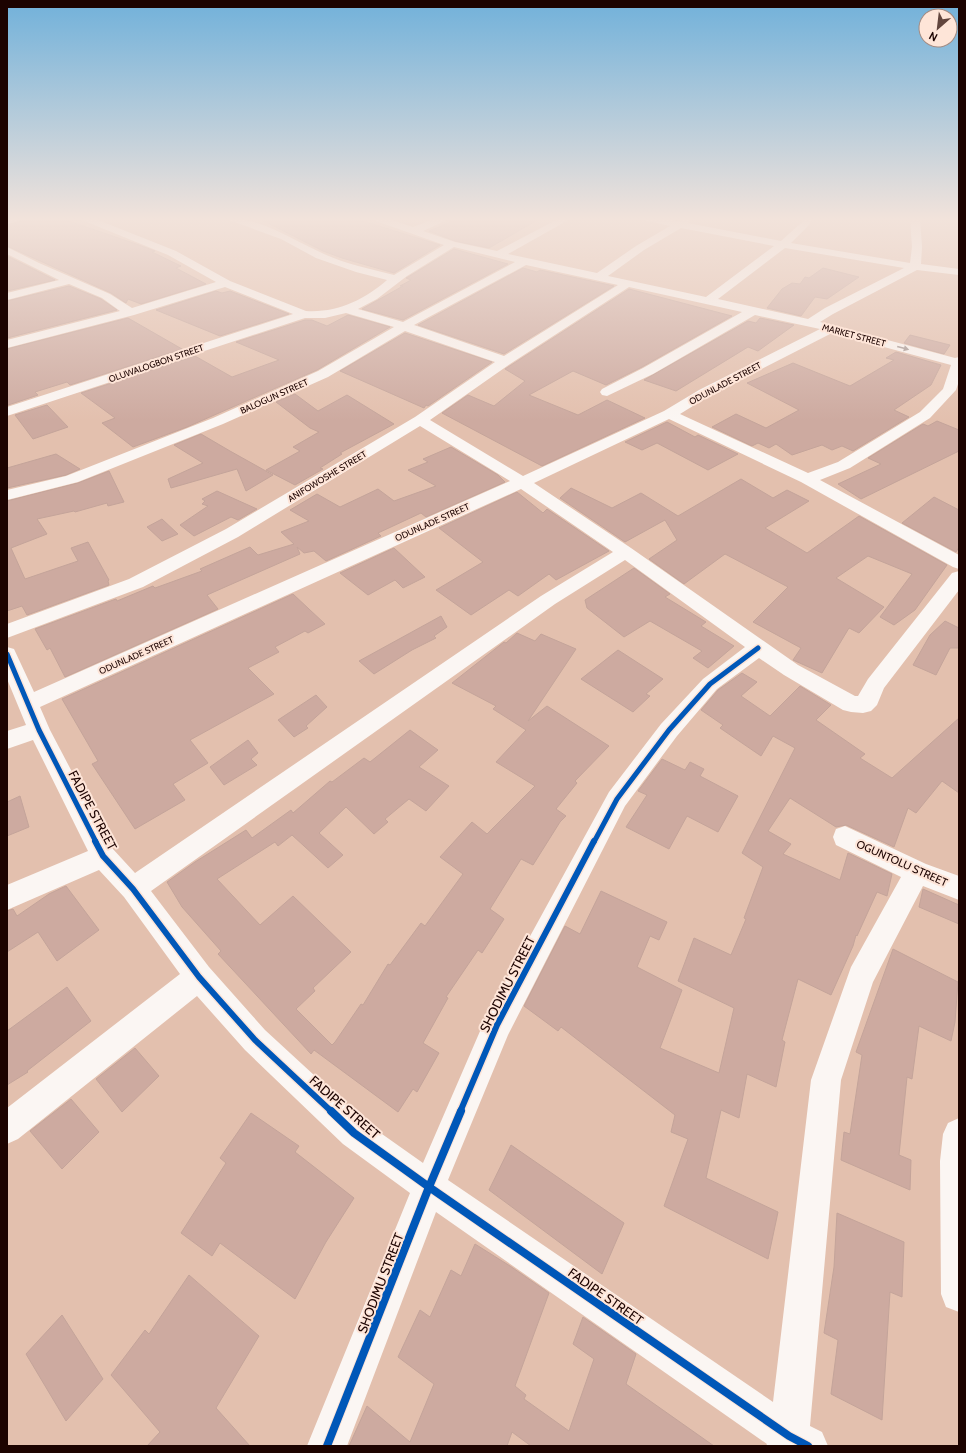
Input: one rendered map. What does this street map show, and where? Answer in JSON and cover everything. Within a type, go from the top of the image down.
[{"type":"street","points":[[7,296],[47,286]]},
{"type":"street","points":[[83,286],[106,296],[130,312]]},
{"type":"street","points":[[7,344],[130,312],[217,286]]},
{"type":"street","points":[[233,286],[304,314],[328,315],[347,310],[382,291],[388,286]]},
{"type":"street","name":"BALOGUN STREET","points":[[7,495],[72,479],[218,421],[323,374],[404,326],[479,286]]},
{"type":"street","name":"ANIFOWOSHE STREET","points":[[7,631],[136,583],[232,533],[420,420],[505,361],[624,286]]},
{"type":"street","name":"MARKET STREET","points":[[640,286],[810,323],[959,362]]},
{"type":"street","points":[[708,301],[728,286]]},
{"type":"street","points":[[810,323],[879,286]]},
{"type":"street","points":[[347,310],[404,326],[505,361]]},
{"type":"street","points":[[607,392],[648,371],[752,311]]},
{"type":"street","name":"OLUWALOGBON STREET","points":[[7,412],[69,393],[189,351],[304,314]]},
{"type":"street","name":"ODUNLADE STREET","points":[[7,740],[34,717],[522,482],[669,414],[704,393],[830,329]]},
{"type":"street","points":[[807,479],[844,465],[925,415],[950,390],[959,362]]},
{"type":"street","points":[[669,414],[807,479],[959,563]]},
{"type":"street","points":[[420,420],[522,482],[625,552],[791,670],[851,704],[863,705],[882,676],[959,577]]},
{"type":"street","points":[[133,888],[548,600],[625,552]]},
{"type":"street","name":"SHODIMU STREET","points":[[327,1446],[429,1187],[497,1025],[617,799],[669,730],[710,684],[758,648]]},
{"type":"street","name":"FADIPE STREET","points":[[7,654],[34,717],[103,856],[133,888],[199,978],[255,1040],[354,1133],[795,1443]]},
{"type":"street","name":"OGUNTOLU STREET","points":[[844,837],[917,872],[959,888]]},
{"type":"street","points":[[7,898],[103,856]]},
{"type":"street","points":[[795,1443],[826,1080],[861,976],[917,872]]},
{"type":"street","points":[[7,1128],[199,978]]},
{"type":"street","points":[[959,1134],[956,1161],[959,1294]]},
{"type":"building","points":[[7,286],[30,286],[7,291]]},
{"type":"building","points":[[69,286],[101,299],[117,310],[7,338],[7,301]]},
{"type":"building","points":[[95,286],[200,286],[141,304],[128,299],[126,303],[111,293]]},
{"type":"building","points":[[400,286],[467,286],[403,320],[362,309],[403,286]]},
{"type":"building","points":[[490,286],[614,286],[504,354],[418,325]]},
{"type":"building","points":[[787,286],[846,286],[827,299],[815,297],[801,316],[767,308],[782,289]]},
{"type":"building","points":[[629,289],[732,316],[642,367],[606,385],[573,371],[529,395],[578,415],[607,400],[645,418],[542,466],[442,413],[468,395],[494,406],[525,381],[505,369]]},
{"type":"building","points":[[216,291],[222,293],[230,291],[289,314],[220,336],[156,310]]},
{"type":"building","points":[[348,315],[390,327],[317,370],[187,427],[133,447],[102,423],[115,418],[81,393],[195,356],[232,377],[279,360],[236,342],[305,320],[312,320],[327,326]]},
{"type":"building","points":[[128,318],[182,349],[70,385],[67,382],[35,392],[38,395],[8,405],[7,349]]},
{"type":"building","points":[[760,318],[794,325],[758,351],[748,347],[676,391],[644,380],[748,321],[756,323]]},
{"type":"building","points":[[405,333],[492,362],[428,406],[426,405],[424,408],[340,371]]},
{"type":"building","points":[[910,335],[950,345],[944,354],[904,343]]},
{"type":"building","points":[[896,352],[941,365],[931,385],[894,410],[909,417],[853,451],[842,446],[832,450],[822,445],[792,455],[776,444],[769,448],[758,443],[752,446],[712,427],[736,414],[766,428],[799,410],[747,383],[793,363],[850,386],[894,360],[886,358]]},
{"type":"building","points":[[295,394],[318,411],[347,395],[394,424],[340,453],[342,454],[320,468],[323,469],[295,485],[266,470],[300,451],[293,447],[319,432],[310,428],[276,402]]},
{"type":"building","points":[[47,405],[68,427],[33,439],[15,415]]},
{"type":"building","points":[[937,421],[959,430],[959,451],[861,499],[838,484],[881,464],[868,458],[923,424],[928,426]]},
{"type":"building","points":[[667,422],[695,437],[698,435],[738,454],[708,470],[657,443],[642,450],[625,442]]},
{"type":"building","points":[[201,434],[273,475],[246,491],[237,469],[171,488],[168,479],[203,463],[174,445]]},
{"type":"building","points":[[451,447],[498,475],[505,482],[426,517],[421,513],[378,533],[381,536],[326,561],[314,551],[304,553],[297,547],[300,554],[207,595],[218,609],[65,677],[50,648],[47,650],[35,629],[116,599],[117,601],[153,586],[155,588],[202,571],[200,569],[250,547],[258,555],[294,544],[281,532],[309,521],[290,510],[317,494],[340,507],[378,489],[394,501],[436,486],[408,470],[428,462],[423,459]]},
{"type":"building","points":[[56,454],[80,469],[66,475],[7,488],[7,468]]},
{"type":"building","points":[[109,471],[124,502],[108,506],[107,503],[75,512],[37,519],[47,534],[11,548],[25,579],[78,561],[71,548],[88,542],[109,580],[109,585],[27,615],[22,606],[7,611],[7,501],[78,483]]},
{"type":"building","points":[[741,479],[773,498],[787,490],[809,501],[765,528],[807,553],[859,516],[947,565],[915,610],[894,625],[880,617],[912,574],[868,556],[836,578],[884,607],[859,633],[849,628],[822,673],[793,660],[801,648],[753,622],[788,587],[725,554],[684,584],[649,559],[677,540],[665,520],[625,542],[560,498],[571,488],[612,508],[641,493],[678,516]]},
{"type":"building","points":[[217,491],[257,509],[238,520],[231,517],[194,536],[180,525],[208,506],[202,504],[205,501],[202,499]]},
{"type":"building","points":[[517,492],[543,513],[547,509],[609,551],[556,580],[549,574],[518,596],[509,590],[471,615],[436,590],[483,562],[439,528]]},
{"type":"building","points":[[934,497],[959,510],[959,547],[956,552],[902,523]]},
{"type":"building","points":[[162,519],[178,534],[162,541],[147,527]]},
{"type":"building","points":[[394,548],[425,577],[403,588],[395,580],[368,595],[340,573]]},
{"type":"building","points":[[634,568],[670,594],[665,597],[706,622],[701,626],[734,646],[708,668],[693,658],[702,651],[650,621],[624,637],[587,608],[585,600]]},
{"type":"building","points":[[293,594],[325,624],[308,633],[305,631],[275,647],[279,652],[248,668],[274,694],[190,740],[208,763],[173,784],[185,800],[135,829],[92,764],[98,761],[62,699]]},
{"type":"building","points":[[441,616],[447,627],[434,636],[436,638],[412,650],[374,674],[359,661]]},
{"type":"building","points":[[945,621],[959,628],[959,648],[950,648],[936,675],[913,665],[930,635]]},
{"type":"building","points":[[517,633],[535,641],[541,634],[576,649],[528,721],[547,706],[609,746],[575,781],[577,783],[556,809],[566,816],[560,822],[533,865],[521,859],[490,909],[504,919],[482,953],[478,950],[446,997],[448,998],[423,1043],[439,1053],[417,1092],[413,1089],[398,1112],[314,1050],[311,1054],[218,954],[221,951],[182,907],[167,882],[195,862],[246,830],[252,838],[291,810],[293,813],[330,781],[332,782],[364,758],[370,762],[410,730],[438,750],[419,767],[449,786],[426,811],[409,799],[385,819],[388,822],[374,834],[346,807],[319,833],[343,855],[328,868],[292,835],[278,846],[275,842],[217,879],[260,925],[293,896],[351,952],[313,988],[315,991],[296,1009],[332,1045],[361,1004],[363,1005],[388,964],[390,965],[421,923],[425,926],[463,874],[440,857],[472,822],[487,834],[535,786],[496,762],[526,730],[493,709],[496,706],[452,683],[504,642],[506,643]]},
{"type":"building","points":[[618,650],[663,679],[646,694],[650,696],[633,712],[581,679]]},
{"type":"building","points":[[742,673],[757,682],[741,696],[770,716],[800,686],[831,705],[816,720],[865,754],[860,758],[892,778],[959,718],[959,793],[942,781],[916,813],[908,808],[894,847],[846,825],[836,827],[790,798],[768,831],[791,844],[783,854],[840,880],[848,853],[892,874],[887,896],[877,892],[857,936],[856,935],[853,946],[831,995],[798,979],[782,1040],[785,1042],[776,1087],[747,1074],[739,1118],[721,1110],[706,1178],[778,1212],[768,1259],[664,1206],[688,1139],[671,1132],[675,1115],[561,1027],[558,1031],[524,1006],[565,926],[580,934],[601,891],[667,922],[659,940],[650,936],[637,967],[682,990],[660,1048],[719,1073],[734,1008],[678,981],[694,938],[731,955],[746,919],[744,918],[763,867],[742,853],[795,748],[773,736],[761,756],[720,728],[723,725],[701,710],[718,690]]},
{"type":"building","points":[[316,695],[327,707],[306,726],[308,728],[294,737],[278,720]]},
{"type":"building","points":[[248,740],[258,753],[251,759],[257,765],[224,785],[210,767]]},
{"type":"building","points":[[662,759],[685,770],[690,762],[704,769],[700,776],[738,796],[718,832],[687,816],[669,849],[626,827],[647,795],[638,791]]},
{"type":"building","points":[[20,796],[29,827],[7,836],[7,802]]},
{"type":"building","points":[[66,886],[99,930],[57,961],[38,932],[7,952],[7,911],[13,909],[17,916],[49,894]]},
{"type":"building","points":[[923,889],[959,905],[959,924],[919,907]]},
{"type":"building","points":[[893,949],[958,982],[955,1022],[951,1041],[919,1026],[912,1079],[907,1077],[899,1155],[911,1160],[910,1190],[841,1160],[844,1132],[850,1134],[862,1055],[856,1052]]},
{"type":"building","points":[[67,987],[91,1021],[27,1071],[28,1072],[7,1085],[7,1031]]},
{"type":"building","points":[[135,1048],[159,1076],[122,1112],[96,1079]]},
{"type":"building","points":[[71,1099],[99,1132],[62,1169],[30,1131]]},
{"type":"building","points":[[251,1113],[299,1146],[295,1152],[354,1198],[326,1242],[295,1299],[220,1243],[212,1256],[181,1233],[226,1163],[220,1158]]},
{"type":"building","points":[[511,1145],[624,1223],[602,1274],[489,1190]]},
{"type":"building","points":[[837,1213],[904,1242],[902,1297],[890,1292],[882,1420],[831,1394],[838,1340],[824,1333],[834,1267]]},
{"type":"building","points":[[475,1244],[549,1293],[515,1386],[526,1395],[524,1399],[569,1431],[594,1359],[573,1344],[583,1317],[636,1354],[626,1384],[714,1446],[531,1446],[512,1432],[507,1446],[349,1446],[367,1406],[410,1442],[434,1384],[398,1357],[420,1310],[430,1317],[451,1270],[461,1276]]},
{"type":"building","points":[[189,1275],[259,1336],[216,1408],[250,1446],[147,1446],[160,1432],[111,1375],[145,1330],[149,1334]]},
{"type":"building","points":[[62,1315],[103,1379],[66,1421],[26,1354]]},
{"type":"cycle path","points":[[327,1446],[429,1187],[497,1025],[617,799],[669,730],[710,684],[758,648]]},
{"type":"cycle path","points":[[7,654],[39,730],[103,856],[133,889],[199,977],[255,1040],[354,1133],[429,1187],[789,1436],[808,1446]]}]
